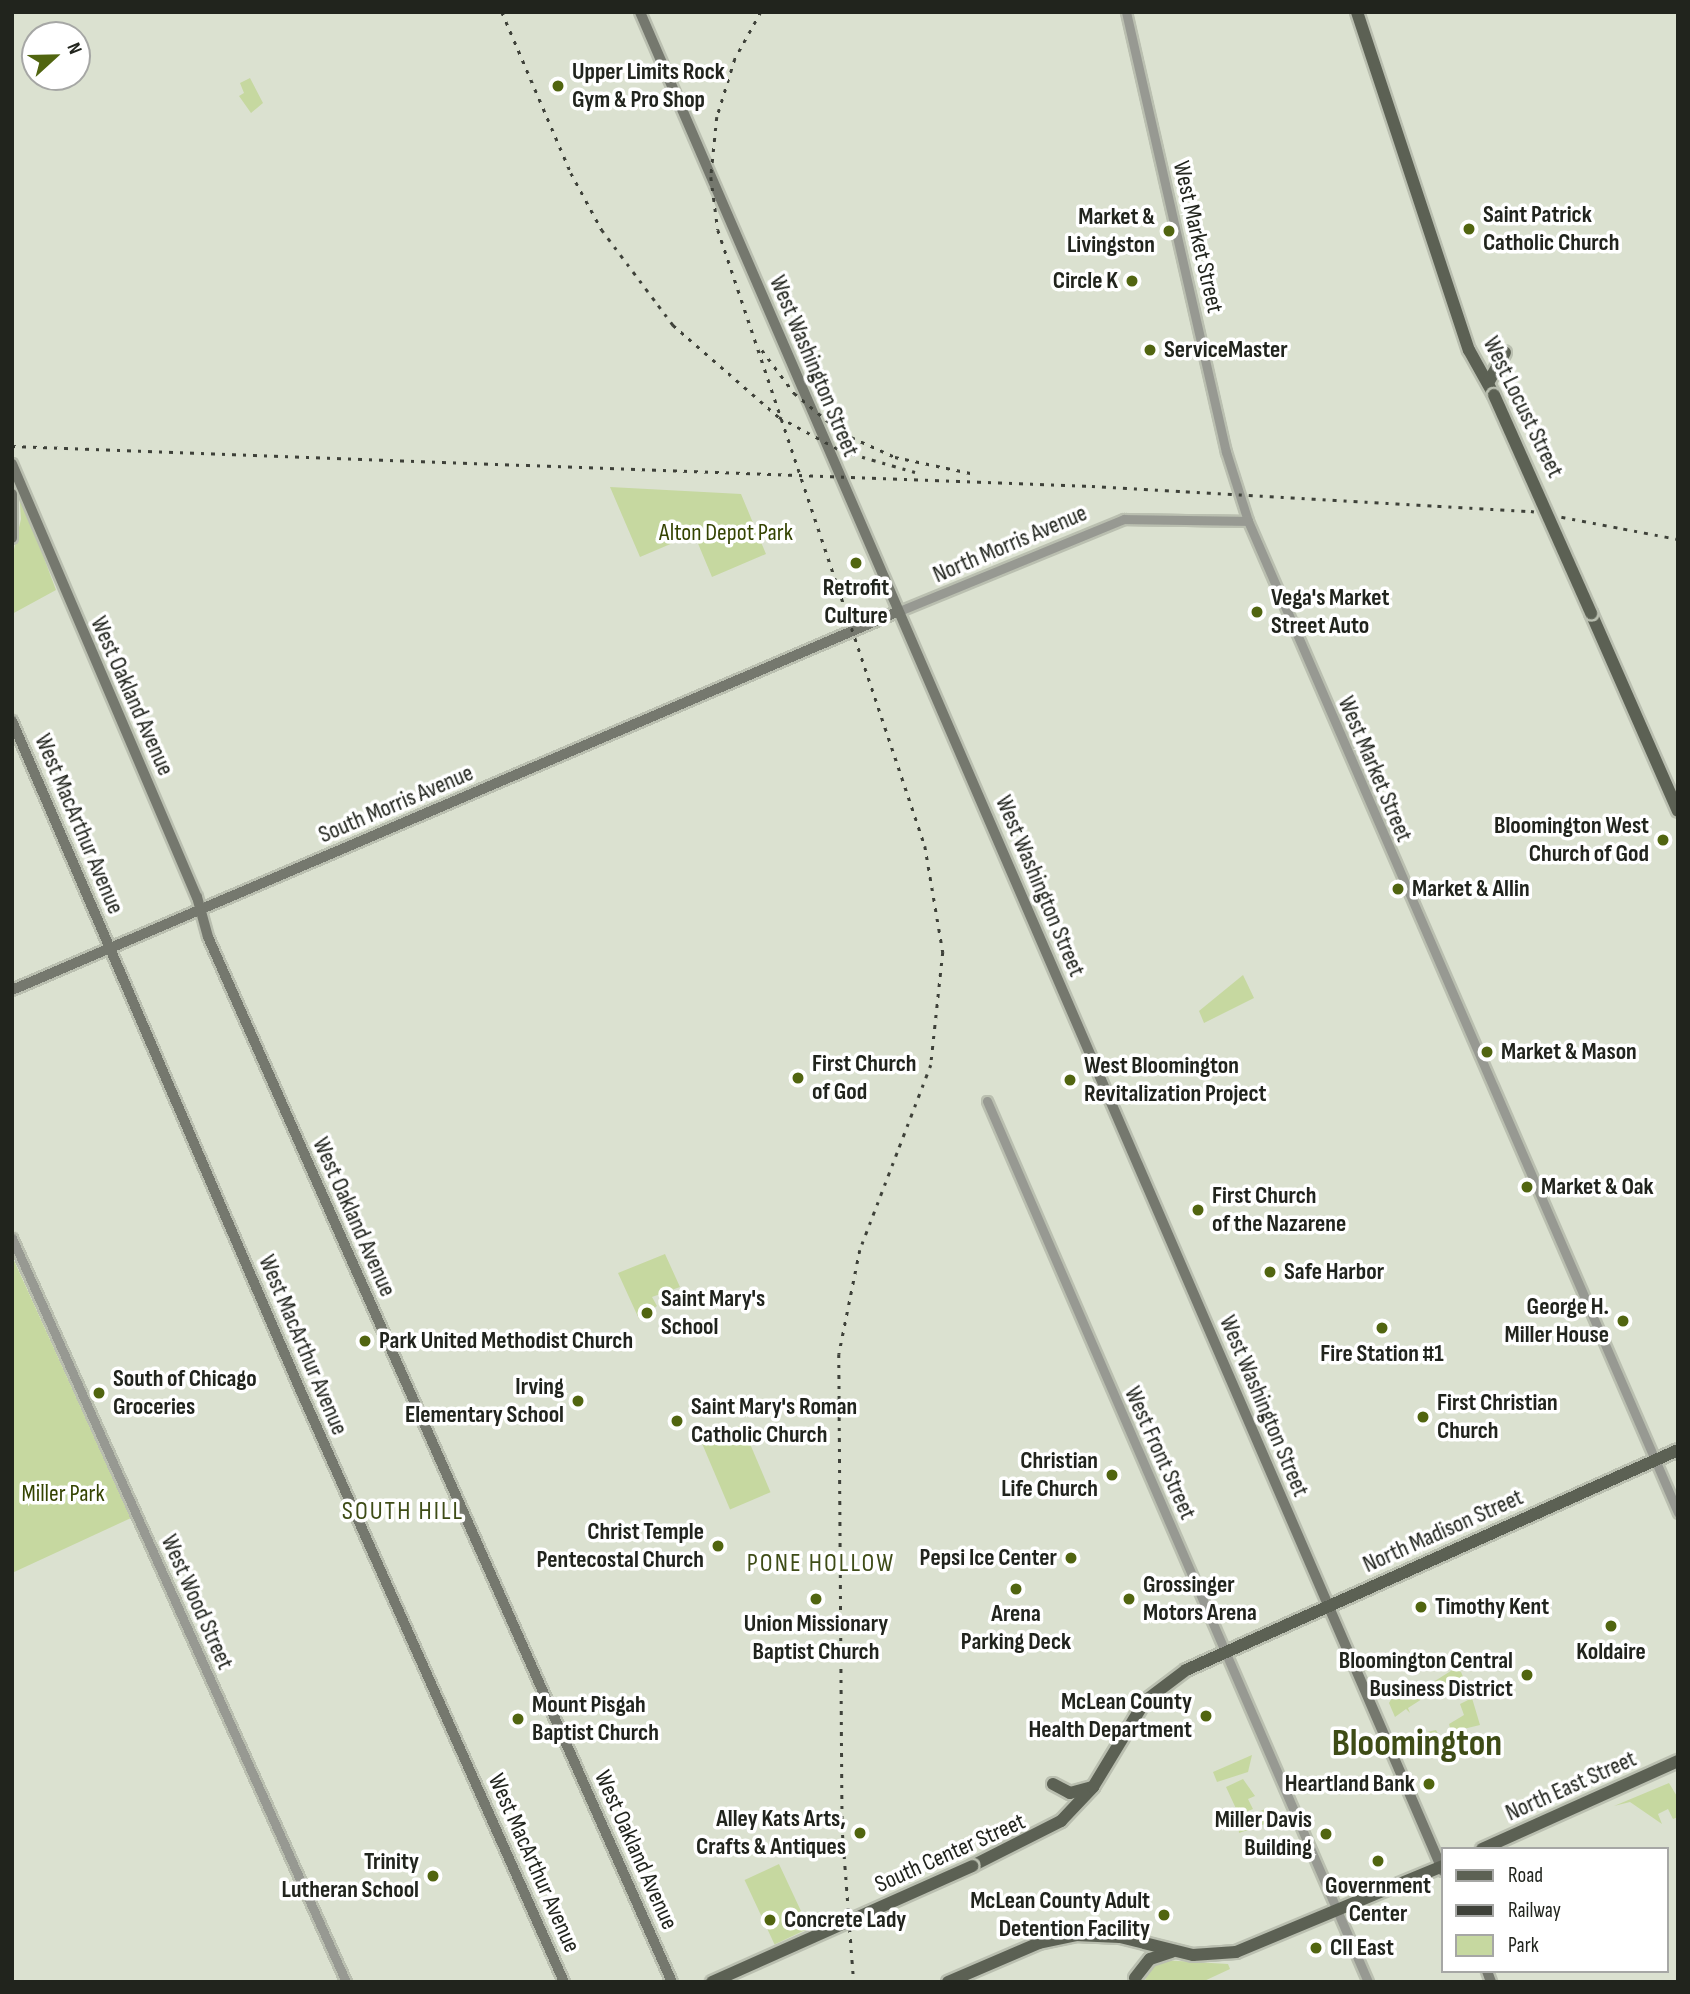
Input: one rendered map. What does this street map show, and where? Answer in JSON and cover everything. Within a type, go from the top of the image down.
[{"type":"main road","name":"West Washington Street","points":[[640,12],[1327,1606],[1442,1866]]},
{"type":"main road","name":"West Locust Street","points":[[1357,12],[1466,339],[1491,389],[1678,811]]},
{"type":"main road","points":[[1491,389],[1505,352]]},
{"type":"main road","name":"West Oakland Avenue","points":[[12,464],[199,910],[672,1982]]},
{"type":"main road","points":[[12,494],[12,538]]},
{"type":"main road","name":"North Morris Avenue","points":[[796,656],[897,612]]},
{"type":"main road","name":"South Morris Avenue","points":[[12,989],[796,656]]},
{"type":"main road","name":"West MacArthur Avenue","points":[[12,721],[109,948],[564,1982]]},
{"type":"main road","name":"North Madison Street","points":[[1150,1696],[1186,1670],[1226,1651],[1678,1450]]},
{"type":"main road","name":"South Center Street","points":[[712,1982],[1055,1826],[1093,1787],[1124,1729],[1150,1696]]},
{"type":"main road","name":"North East Street","points":[[1486,1847],[1678,1761]]},
{"type":"main road","points":[[1053,1784],[1072,1793],[1093,1787]]},
{"type":"main road","points":[[948,1982],[1056,1938],[1120,1937],[1172,1952],[1202,1955],[1251,1949],[1442,1868]]},
{"type":"main road","points":[[1135,1978],[1150,1959],[1172,1952]]},
{"type":"street","name":"West Market Street","points":[[1126,12],[1226,452],[1248,521],[1678,1513]]},
{"type":"street","name":"North Morris Avenue","points":[[897,612],[1124,519],[1154,516],[1225,525],[1248,521]]},
{"type":"street","name":"West Front Street","points":[[987,1101],[1368,1982]]},
{"type":"street","name":"West Wood Street","points":[[12,1238],[346,1982]]},
{"type":"green space","points":[[250,78],[263,103],[251,113],[239,96],[244,93],[240,83]]},
{"type":"green space","name":"Alton Depot Park","points":[[610,487],[741,494],[766,554],[712,577],[694,534],[640,557]]},
{"type":"green space","points":[[19,491],[56,590],[12,614],[12,558],[21,519]]},
{"type":"green space","points":[[1243,975],[1254,998],[1204,1023],[1199,1011]]},
{"type":"green space","points":[[665,1254],[680,1287],[652,1297],[657,1306],[639,1319],[618,1273]]},
{"type":"green space","name":"Miller Park","points":[[12,1256],[131,1518],[12,1573]]},
{"type":"green space","points":[[742,1425],[771,1492],[730,1509],[701,1442]]},
{"type":"green space","points":[[1454,1669],[1461,1672],[1470,1693],[1457,1698],[1452,1688],[1434,1692],[1430,1684]]},
{"type":"green space","points":[[1410,1688],[1419,1688],[1422,1699],[1408,1708],[1410,1713],[1406,1709],[1395,1717],[1389,1703],[1393,1696]]},
{"type":"green space","points":[[1472,1698],[1480,1725],[1451,1732],[1449,1724],[1464,1715],[1460,1704]]},
{"type":"green space","points":[[1436,1730],[1440,1737],[1435,1745],[1410,1752],[1404,1737]]},
{"type":"green space","points":[[1252,1755],[1248,1772],[1217,1782],[1213,1772]]},
{"type":"green space","points":[[1243,1779],[1255,1796],[1248,1799],[1253,1809],[1239,1815],[1226,1787]]},
{"type":"green space","points":[[1669,1783],[1678,1798],[1678,1817],[1673,1819],[1668,1809],[1658,1814],[1662,1824],[1630,1802],[1614,1806]]},
{"type":"green space","points":[[1269,1807],[1279,1819],[1239,1833],[1238,1822]]},
{"type":"green space","points":[[779,1864],[809,1928],[775,1944],[745,1880]]},
{"type":"green space","points":[[1162,1960],[1228,1964],[1230,1969],[1202,1982],[1145,1982],[1147,1968]]},
{"type":"railway","points":[[502,12],[571,173],[602,230],[673,325],[779,417],[842,451],[915,472]]},
{"type":"railway","points":[[761,12],[735,59],[717,117],[711,177],[718,230],[925,846],[943,952],[931,1065],[860,1250],[839,1354],[842,1824],[854,1982]]},
{"type":"railway","points":[[762,350],[794,393],[842,433],[895,457],[970,473]]},
{"type":"railway","points":[[12,446],[1092,486],[1531,511],[1678,539]]},
{"type":"place","name":"Upper Limits Rock Gym & Pro Shop","points":[[558,86]]},
{"type":"place","name":"Saint Patrick Catholic Church","points":[[1469,229]]},
{"type":"place","name":"Market & Livingston","points":[[1169,231]]},
{"type":"place","name":"Circle K","points":[[1132,281]]},
{"type":"place","name":"ServiceMaster","points":[[1150,350]]},
{"type":"place","name":"Retrofit Culture","points":[[856,563]]},
{"type":"place","name":"Vega's Market Street Auto","points":[[1257,612]]},
{"type":"place","name":"Bloomington West Church of God","points":[[1663,840]]},
{"type":"place","name":"Market & Allin","points":[[1398,889]]},
{"type":"place","name":"Market & Mason","points":[[1487,1052]]},
{"type":"place","name":"First Church of God","points":[[798,1078]]},
{"type":"place","name":"West Bloomington Revitalization Project","points":[[1070,1080]]},
{"type":"place","name":"Market & Oak","points":[[1527,1187]]},
{"type":"place","name":"First Church of the Nazarene","points":[[1198,1210]]},
{"type":"place","name":"Safe Harbor","points":[[1270,1272]]},
{"type":"place","name":"Saint Mary's School","points":[[647,1313]]},
{"type":"place","name":"George H. Miller House","points":[[1623,1321]]},
{"type":"place","name":"Fire Station #1","points":[[1382,1328]]},
{"type":"place","name":"Park United Methodist Church","points":[[365,1341]]},
{"type":"place","name":"South of Chicago Groceries","points":[[99,1393]]},
{"type":"place","name":"Irving Elementary School","points":[[578,1401]]},
{"type":"place","name":"First Christian Church","points":[[1423,1417]]},
{"type":"place","name":"Saint Mary's Roman Catholic Church","points":[[677,1421]]},
{"type":"place","name":"Christian Life Church","points":[[1112,1475]]},
{"type":"place","name":"Christ Temple Pentecostal Church","points":[[718,1546]]},
{"type":"place","name":"Pepsi Ice Center","points":[[1071,1558]]},
{"type":"place","name":"Arena Parking Deck","points":[[1016,1589]]},
{"type":"place","name":"Union Missionary Baptist Church","points":[[816,1599]]},
{"type":"place","name":"Grossinger Motors Arena","points":[[1129,1599]]},
{"type":"place","name":"Timothy Kent","points":[[1421,1607]]},
{"type":"place","name":"Koldaire","points":[[1611,1626]]},
{"type":"place","name":"Bloomington Central Business District","points":[[1527,1675]]},
{"type":"place","name":"McLean County Health Department","points":[[1206,1716]]},
{"type":"place","name":"Mount Pisgah Baptist Church","points":[[518,1719]]},
{"type":"place","name":"Heartland Bank","points":[[1429,1784]]},
{"type":"place","name":"Alley Kats Arts, Crafts & Antiques","points":[[860,1833]]},
{"type":"place","name":"Miller Davis Building","points":[[1326,1834]]},
{"type":"place","name":"Government Center","points":[[1378,1861]]},
{"type":"place","name":"Trinity Lutheran School","points":[[433,1876]]},
{"type":"place","name":"McLean County Adult Detention Facility","points":[[1164,1915]]},
{"type":"place","name":"Concrete Lady","points":[[770,1920]]},
{"type":"place","name":"CII East","points":[[1316,1948]]},
{"type":"district","name":"SOUTH HILL","points":[[403,1512]]},
{"type":"district","name":"PONE HOLLOW","points":[[821,1564]]},
{"type":"district","name":"Bloomington","points":[[1417,1744]]}]
